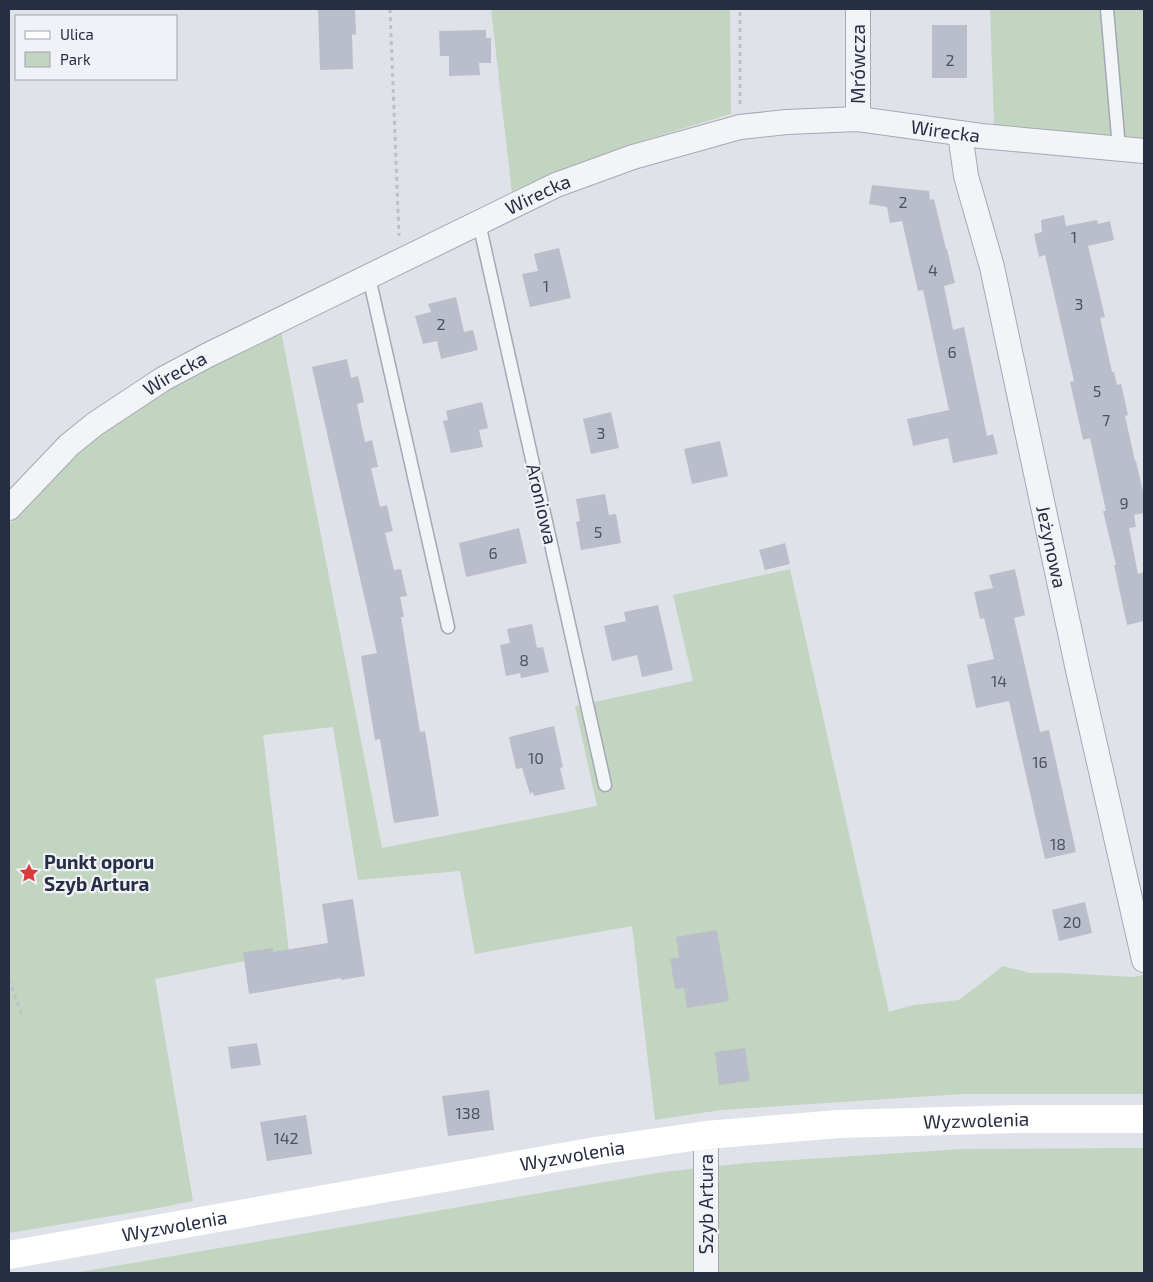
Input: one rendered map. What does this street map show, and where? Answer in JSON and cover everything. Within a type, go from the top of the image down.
[{"type":"street","name":"Mrówcza","points":[[858,9],[858,119]]},
{"type":"street","name":"Wirecka","points":[[9,508],[68,445],[95,424],[163,379],[208,355],[556,185],[634,157],[740,127],[787,122],[858,119],[982,136],[1144,151]]},
{"type":"street","name":"Jeżynowa","points":[[960,133],[966,176],[992,267],[1078,670],[1134,869],[1144,960]]},
{"type":"street","name":"Wyzwolenia","points":[[9,1255],[596,1151],[706,1136],[839,1124],[1020,1119],[1144,1119]]},
{"type":"street","name":"Szyb Artura","points":[[706,1136],[706,1273]]},
{"type":"lane","points":[[1107,9],[1119,148]]},
{"type":"lane","name":"Aroniowa","points":[[479,223],[605,785]]},
{"type":"lane","points":[[369,277],[448,627]]},
{"type":"path","points":[[390,9],[400,262]]},
{"type":"path","points":[[740,9],[740,127]]},
{"type":"path","points":[[9,980],[22,1016]]},
{"type":"green space","points":[[491,9],[730,9],[731,114],[625,146],[512,194]]},
{"type":"green space","points":[[990,9],[1144,9],[1144,141],[994,125]]},
{"type":"green space","points":[[281,331],[382,848],[597,806],[575,706],[693,681],[673,595],[790,569],[889,1012],[913,1005],[959,1000],[1003,966],[1030,973],[1133,977],[1144,975],[1144,1094],[962,1094],[721,1110],[655,1120],[632,926],[475,954],[460,871],[358,880],[333,727],[263,735],[289,952],[155,979],[193,1201],[9,1233],[9,525],[75,451],[123,418],[201,370]]},
{"type":"green space","points":[[1144,1148],[1144,1273],[74,1273],[663,1172],[746,1163],[963,1149]]},
{"type":"building","points":[[318,9],[355,9],[356,35],[352,34],[353,69],[320,70]]},
{"type":"building","points":[[932,25],[967,25],[967,78],[932,78]]},
{"type":"building","points":[[486,30],[486,38],[491,38],[491,63],[479,63],[480,75],[449,76],[449,56],[440,56],[439,31]]},
{"type":"building","points":[[872,185],[929,191],[930,200],[934,199],[955,283],[944,286],[953,330],[964,327],[987,436],[993,434],[998,454],[953,463],[948,438],[913,446],[907,419],[949,410],[923,290],[918,291],[902,221],[890,223],[887,207],[869,204]]},
{"type":"building","points":[[1064,215],[1066,226],[1097,220],[1098,224],[1110,221],[1114,240],[1088,246],[1105,317],[1100,318],[1112,372],[1114,372],[1117,385],[1121,384],[1128,415],[1125,416],[1144,496],[1144,513],[1134,515],[1136,527],[1129,528],[1138,574],[1144,572],[1144,621],[1127,625],[1114,565],[1116,565],[1103,511],[1106,511],[1090,438],[1083,440],[1070,382],[1074,381],[1045,255],[1039,257],[1034,234],[1042,232],[1041,220]]},
{"type":"building","points":[[559,248],[571,298],[530,307],[522,274],[538,271],[534,254]]},
{"type":"building","points":[[456,297],[464,332],[473,330],[478,350],[441,359],[437,341],[423,344],[415,316],[431,312],[428,304]]},
{"type":"building","points":[[347,359],[351,378],[358,376],[364,402],[357,404],[365,442],[372,440],[378,467],[371,468],[380,507],[387,505],[393,531],[385,533],[394,570],[401,569],[407,596],[400,597],[404,617],[401,617],[420,732],[425,731],[439,816],[394,823],[380,739],[375,740],[361,656],[377,653],[312,367]]},
{"type":"building","points":[[482,402],[488,428],[479,430],[483,447],[451,453],[443,421],[448,420],[446,411]]},
{"type":"building","points":[[611,412],[619,448],[591,454],[583,419]]},
{"type":"building","points":[[720,441],[728,476],[692,484],[684,449]]},
{"type":"building","points":[[605,494],[609,515],[616,514],[621,543],[581,550],[576,522],[580,521],[576,499]]},
{"type":"building","points":[[519,528],[527,563],[466,577],[459,543]]},
{"type":"building","points":[[785,543],[790,564],[765,570],[759,550]]},
{"type":"building","points":[[1015,569],[1025,615],[1014,618],[1040,732],[1049,730],[1076,852],[1045,859],[1009,701],[976,708],[967,665],[994,659],[984,618],[980,619],[974,592],[993,588],[989,575]]},
{"type":"building","points":[[658,605],[673,670],[642,677],[637,655],[612,661],[604,626],[626,621],[624,612]]},
{"type":"building","points":[[532,624],[537,648],[543,647],[549,672],[521,678],[520,673],[506,676],[500,645],[510,643],[507,629]]},
{"type":"building","points":[[554,726],[563,767],[560,768],[565,789],[534,796],[533,792],[530,794],[522,768],[516,769],[509,737]]},
{"type":"building","points":[[353,899],[365,976],[341,980],[341,978],[249,994],[243,952],[273,948],[273,952],[328,943],[322,904]]},
{"type":"building","points":[[1085,902],[1092,933],[1059,941],[1052,910]]},
{"type":"building","points":[[717,930],[729,1001],[687,1008],[684,988],[675,989],[670,959],[679,957],[676,937]]},
{"type":"building","points":[[257,1043],[261,1065],[231,1069],[228,1047]]},
{"type":"building","points":[[745,1048],[750,1081],[719,1085],[715,1052]]},
{"type":"building","points":[[489,1090],[494,1130],[448,1136],[442,1096]]},
{"type":"building","points":[[306,1115],[312,1154],[267,1161],[260,1122]]},
{"type":"place","name":"Punkt oporu Szyb Artura","points":[[29,873]]}]
